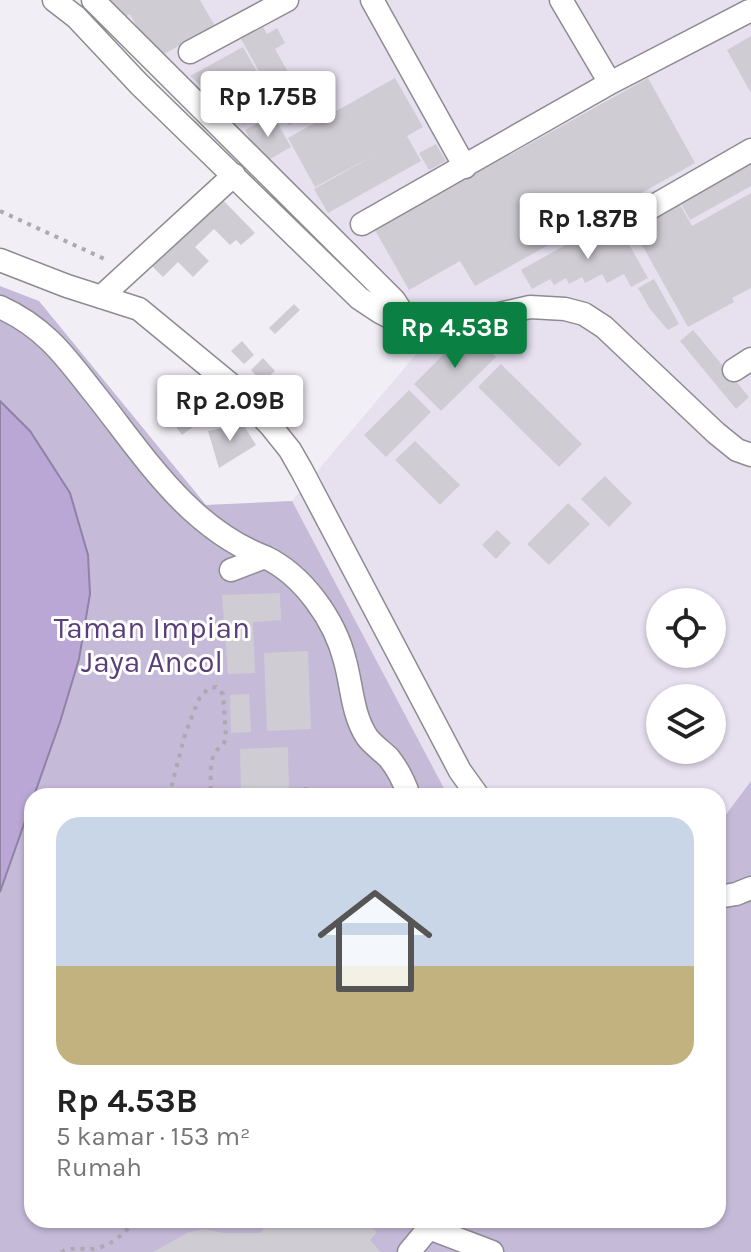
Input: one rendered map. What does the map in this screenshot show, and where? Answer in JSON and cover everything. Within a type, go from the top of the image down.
[{"type":"lane","points":[[54,0],[76,17],[139,84],[359,298],[412,329],[455,324],[530,307],[565,309],[584,314],[604,327],[716,433],[737,450],[751,455]]},
{"type":"lane","points":[[93,0],[394,300],[412,329]]},
{"type":"lane","points":[[190,52],[287,0]]},
{"type":"lane","points":[[372,0],[465,167]]},
{"type":"lane","points":[[561,0],[610,83]]},
{"type":"lane","points":[[362,224],[748,8]]},
{"type":"lane","points":[[617,227],[751,150]]},
{"type":"lane","points":[[101,297],[234,175]]},
{"type":"lane","points":[[0,260],[139,309],[230,384],[290,450],[460,771],[472,788]]},
{"type":"lane","points":[[0,307],[40,329],[174,494],[210,527],[235,544],[279,564],[294,576],[329,623],[345,660],[348,684],[368,738],[390,760],[405,788]]},
{"type":"lane","points":[[231,570],[265,557]]},
{"type":"lane","points":[[726,896],[751,888]]},
{"type":"lane","points":[[409,1252],[426,1228]]},
{"type":"lane","points":[[438,1228],[492,1252]]},
{"type":"path","points":[[0,211],[129,270]]},
{"type":"path","points":[[171,788],[185,734],[198,701],[202,694],[216,687],[223,694],[226,743],[214,755],[213,788]]},
{"type":"path","points":[[61,1252],[73,1247],[94,1249],[115,1240],[128,1228]]},
{"type":"shaded area","points":[[90,0],[751,0],[751,781],[726,814],[726,788],[111,788],[206,505],[292,501],[424,345]]},
{"type":"shaded area","points":[[0,401],[30,431],[70,493],[88,555],[90,594],[79,659],[60,722],[37,788],[24,788],[24,824],[0,892]]},
{"type":"green space","name":"Taman Impian Jaya Ancol","points":[[0,286],[39,301],[206,505],[292,501],[444,788],[24,788],[24,1228],[726,1228],[726,814],[751,781],[751,1252],[0,1252]]},
{"type":"building","points":[[105,0],[200,0],[215,26],[155,59],[130,14],[117,21]]},
{"type":"building","points":[[263,27],[267,34],[277,28],[285,43],[275,49],[311,113],[289,125],[241,39]]},
{"type":"building","points":[[751,36],[751,93],[727,50]]},
{"type":"building","points":[[243,47],[278,109],[244,124],[190,76]]},
{"type":"building","points":[[395,78],[423,127],[407,136],[421,161],[328,213],[314,189],[380,152],[315,187],[288,138]]},
{"type":"building","points":[[648,78],[695,163],[475,286],[460,261],[409,290],[375,230]]},
{"type":"building","points":[[273,115],[291,147],[263,163],[245,130]]},
{"type":"building","points":[[436,144],[446,161],[429,170],[419,153]]},
{"type":"building","points":[[751,160],[751,186],[690,220],[679,200]]},
{"type":"building","points":[[751,193],[751,288],[732,298],[734,302],[688,327],[632,227],[678,201],[692,226]]},
{"type":"building","points":[[221,198],[255,233],[241,245],[236,240],[230,245],[214,229],[195,247],[209,261],[193,277],[178,262],[163,277],[151,265]]},
{"type":"building","points":[[603,224],[611,238],[622,232],[648,278],[631,287],[624,274],[607,283],[602,274],[585,283],[582,277],[569,284],[566,278],[554,285],[550,279],[532,289],[521,270]]},
{"type":"building","points":[[654,279],[679,324],[668,330],[650,309],[638,288]]},
{"type":"building","points":[[294,304],[300,310],[275,334],[269,328]]},
{"type":"building","points":[[468,330],[496,357],[441,411],[414,384]]},
{"type":"building","points":[[693,330],[749,397],[736,409],[680,341]]},
{"type":"building","points":[[242,341],[254,355],[244,364],[231,351]]},
{"type":"building","points":[[263,358],[275,371],[262,382],[251,370]]},
{"type":"building","points":[[501,364],[582,444],[559,467],[478,387]]},
{"type":"building","points":[[409,390],[431,412],[386,457],[364,435]]},
{"type":"building","points":[[197,403],[207,417],[182,435],[172,421]]},
{"type":"building","points":[[243,424],[256,445],[219,468],[208,431]]},
{"type":"building","points":[[415,441],[460,485],[440,505],[395,460]]},
{"type":"building","points":[[605,476],[632,503],[609,527],[581,499]]},
{"type":"building","points":[[568,503],[590,524],[549,565],[527,544]]},
{"type":"building","points":[[497,530],[511,543],[496,559],[482,545]]},
{"type":"building","points":[[280,593],[281,620],[253,622],[255,673],[228,674],[222,595]]},
{"type":"building","points":[[308,651],[311,729],[267,731],[264,653]]},
{"type":"building","points":[[249,694],[251,732],[231,733],[230,695]]},
{"type":"building","points":[[288,747],[289,788],[241,788],[240,749]]},
{"type":"building","points":[[264,1228],[373,1228],[377,1232],[370,1240],[381,1252],[153,1252],[189,1232],[203,1229],[224,1233],[261,1233]]}]
